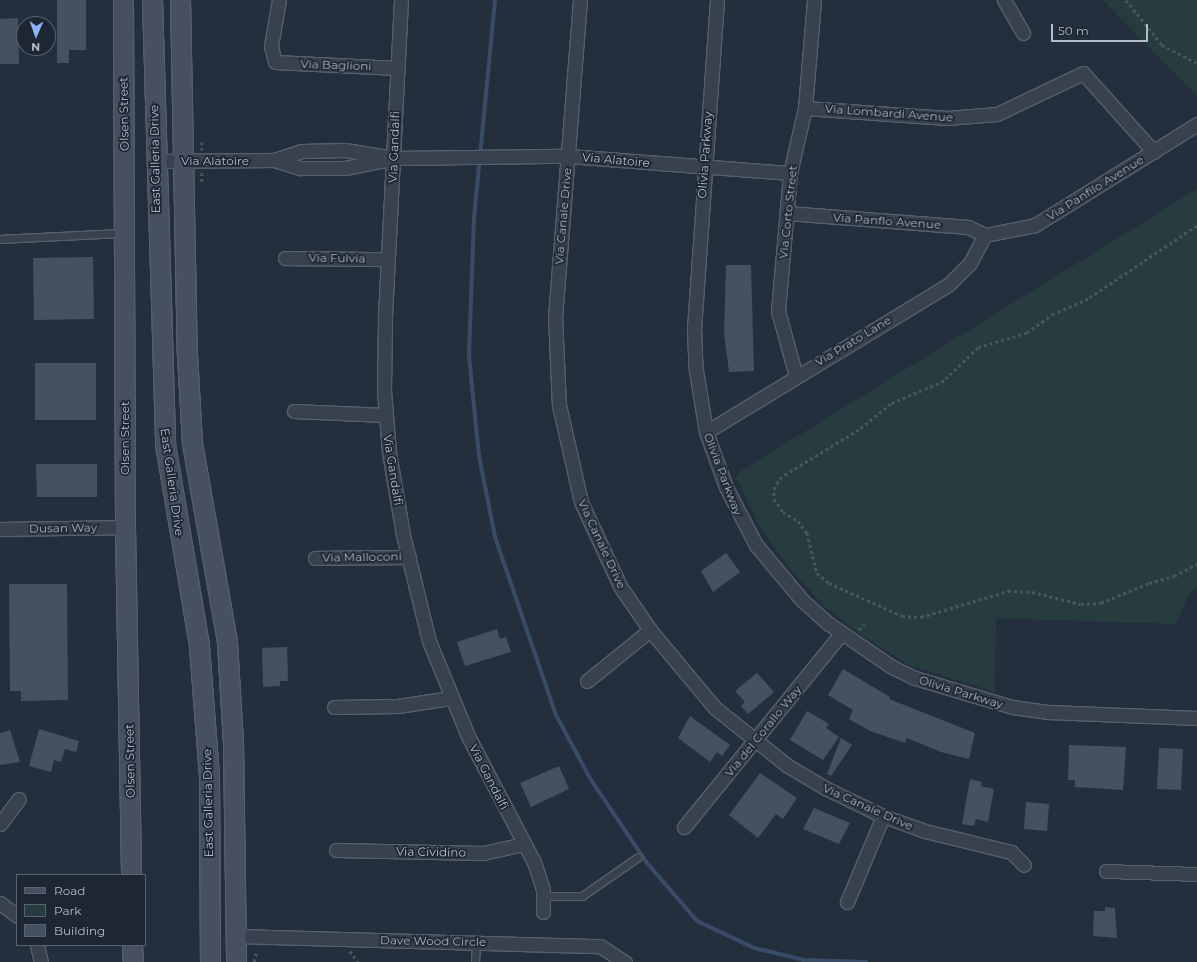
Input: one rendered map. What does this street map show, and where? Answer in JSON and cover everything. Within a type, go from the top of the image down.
[{"type":"main road","name":"Olsen Street","points":[[123,0],[125,527],[131,874]]},
{"type":"main road","name":"East Galleria Drive","points":[[152,0],[155,161],[165,444],[200,646],[209,776],[210,962]]},
{"type":"main road","points":[[180,0],[182,161],[192,443],[227,642],[233,742],[236,962]]},
{"type":"main road","points":[[209,776],[218,794],[221,920],[236,936]]},
{"type":"main road","points":[[132,946],[133,962]]},
{"type":"street","name":"Via Baglioni","points":[[279,0],[271,46],[275,62],[397,68]]},
{"type":"street","name":"Via Gandalfi","points":[[401,0],[388,259],[385,415],[408,557],[429,641],[451,698],[468,736],[534,862],[543,896],[543,912]]},
{"type":"street","name":"Via Canale Drive","points":[[580,0],[555,315],[559,405],[581,502],[620,586],[650,630],[715,708],[755,741],[825,788],[883,816],[925,831],[1011,852],[1024,864]]},
{"type":"street","name":"Olivia Parkway","points":[[717,0],[704,167],[694,345],[698,394],[706,432],[726,487],[756,544],[802,600],[841,634],[915,678],[982,700],[1049,712],[1197,718]]},
{"type":"street","name":"Via Corto Street","points":[[796,376],[778,311],[790,173],[805,108],[814,0]]},
{"type":"street","points":[[1004,0],[1023,33]]},
{"type":"street","name":"Via Lombardi Avenue","points":[[805,108],[947,118],[997,114],[1083,73],[1154,152]]},
{"type":"street","name":"Via Panfilo Avenue","points":[[985,235],[1035,225],[1197,124]]},
{"type":"street","name":"Via Alatoire","points":[[155,161],[274,160],[301,168],[345,168],[394,158],[568,156],[790,173]]},
{"type":"street","name":"Via Panflo Avenue","points":[[787,213],[968,227],[985,235]]},
{"type":"street","name":"Via Prato Lane","points":[[706,432],[948,285],[970,263],[985,235]]},
{"type":"street","name":"Via Fulvia","points":[[286,258],[388,259]]},
{"type":"street","points":[[294,411],[385,415]]},
{"type":"street","name":"Dusan Way","points":[[0,529],[125,527]]},
{"type":"street","name":"Via Malloconi","points":[[315,558],[408,557]]},
{"type":"street","points":[[587,681],[650,630]]},
{"type":"street","name":"Via del Corallo Way","points":[[684,827],[841,634]]},
{"type":"street","points":[[334,707],[398,706],[451,698]]},
{"type":"street","points":[[0,824],[19,799]]},
{"type":"street","points":[[847,902],[883,816]]},
{"type":"street","name":"Via Cividino","points":[[336,850],[483,852],[524,844]]},
{"type":"street","points":[[1106,871],[1197,874]]},
{"type":"street","points":[[0,903],[16,915]]},
{"type":"street","name":"Dave Wood Circle","points":[[236,936],[600,946],[625,962]]},
{"type":"street","points":[[37,946],[41,962]]},
{"type":"lane","points":[[0,239],[125,232]]},
{"type":"lane","points":[[543,896],[582,896],[638,857]]},
{"type":"lane","points":[[475,962],[476,942]]},
{"type":"path","points":[[1126,0],[1162,45],[1197,63]]},
{"type":"path","points":[[1197,226],[1088,299],[1054,314],[1027,333],[978,348],[944,382],[891,404],[859,430],[782,477],[775,487],[774,499],[783,512],[798,521],[807,533],[817,573],[829,583],[902,616],[921,617],[1008,591],[1032,592],[1081,604],[1101,603],[1125,595],[1150,583],[1174,576],[1197,564]]},
{"type":"path","points":[[350,951],[358,962]]},
{"type":"path","points":[[254,962],[258,955],[256,953]]},
{"type":"green space","points":[[1103,0],[1197,0],[1197,96]]},
{"type":"green space","points":[[1197,189],[1197,586],[1188,596],[1176,624],[996,618],[995,692],[909,665],[864,637],[823,605],[787,565],[758,523],[736,477],[741,471]]},
{"type":"building","points":[[57,0],[86,0],[86,50],[69,50],[69,63],[57,63]]},
{"type":"building","points":[[16,18],[16,56],[19,56],[19,64],[0,64],[0,19]]},
{"type":"building","points":[[93,257],[94,319],[34,320],[33,258]]},
{"type":"building","points":[[726,265],[751,265],[754,371],[729,372],[724,332]]},
{"type":"building","points":[[35,363],[96,363],[96,420],[35,420]]},
{"type":"building","points":[[36,464],[97,464],[97,497],[37,497]]},
{"type":"building","points":[[726,553],[740,572],[713,592],[701,571]]},
{"type":"building","points":[[9,584],[67,584],[68,700],[21,701],[21,691],[10,691]]},
{"type":"building","points":[[497,629],[500,639],[506,637],[511,652],[465,666],[457,642]]},
{"type":"building","points":[[287,647],[288,681],[280,681],[280,686],[263,687],[262,648]]},
{"type":"building","points":[[843,669],[890,697],[889,699],[975,733],[969,759],[941,752],[907,738],[905,743],[870,731],[849,719],[853,710],[828,695]]},
{"type":"building","points":[[757,673],[774,692],[748,714],[741,706],[745,702],[735,691]]},
{"type":"building","points":[[807,711],[829,724],[826,728],[839,737],[823,760],[790,740]]},
{"type":"building","points":[[690,716],[730,745],[722,756],[717,752],[710,762],[678,738]]},
{"type":"building","points":[[39,729],[79,741],[76,752],[65,749],[61,762],[54,760],[51,772],[29,766]]},
{"type":"building","points":[[10,730],[20,762],[0,765],[0,733]]},
{"type":"building","points":[[841,738],[852,745],[831,776],[827,774]]},
{"type":"building","points":[[1069,745],[1126,747],[1123,790],[1075,787],[1075,780],[1068,780]]},
{"type":"building","points":[[1159,748],[1183,749],[1181,790],[1157,789]]},
{"type":"building","points":[[559,766],[569,789],[531,807],[520,783]]},
{"type":"building","points":[[760,773],[797,798],[783,819],[776,814],[758,838],[729,815]]},
{"type":"building","points":[[970,779],[982,782],[981,786],[994,789],[988,822],[976,819],[974,826],[962,824]]},
{"type":"building","points":[[1026,802],[1049,804],[1047,831],[1024,829]]},
{"type":"building","points":[[814,808],[850,823],[839,844],[803,829]]},
{"type":"building","points":[[1105,907],[1115,908],[1117,938],[1093,936],[1094,911],[1105,911]]},
{"type":"waterway","points":[[495,0],[474,218],[469,356],[479,456],[495,537],[556,715],[591,780],[647,863],[697,921],[754,948],[804,960],[866,962]]}]
